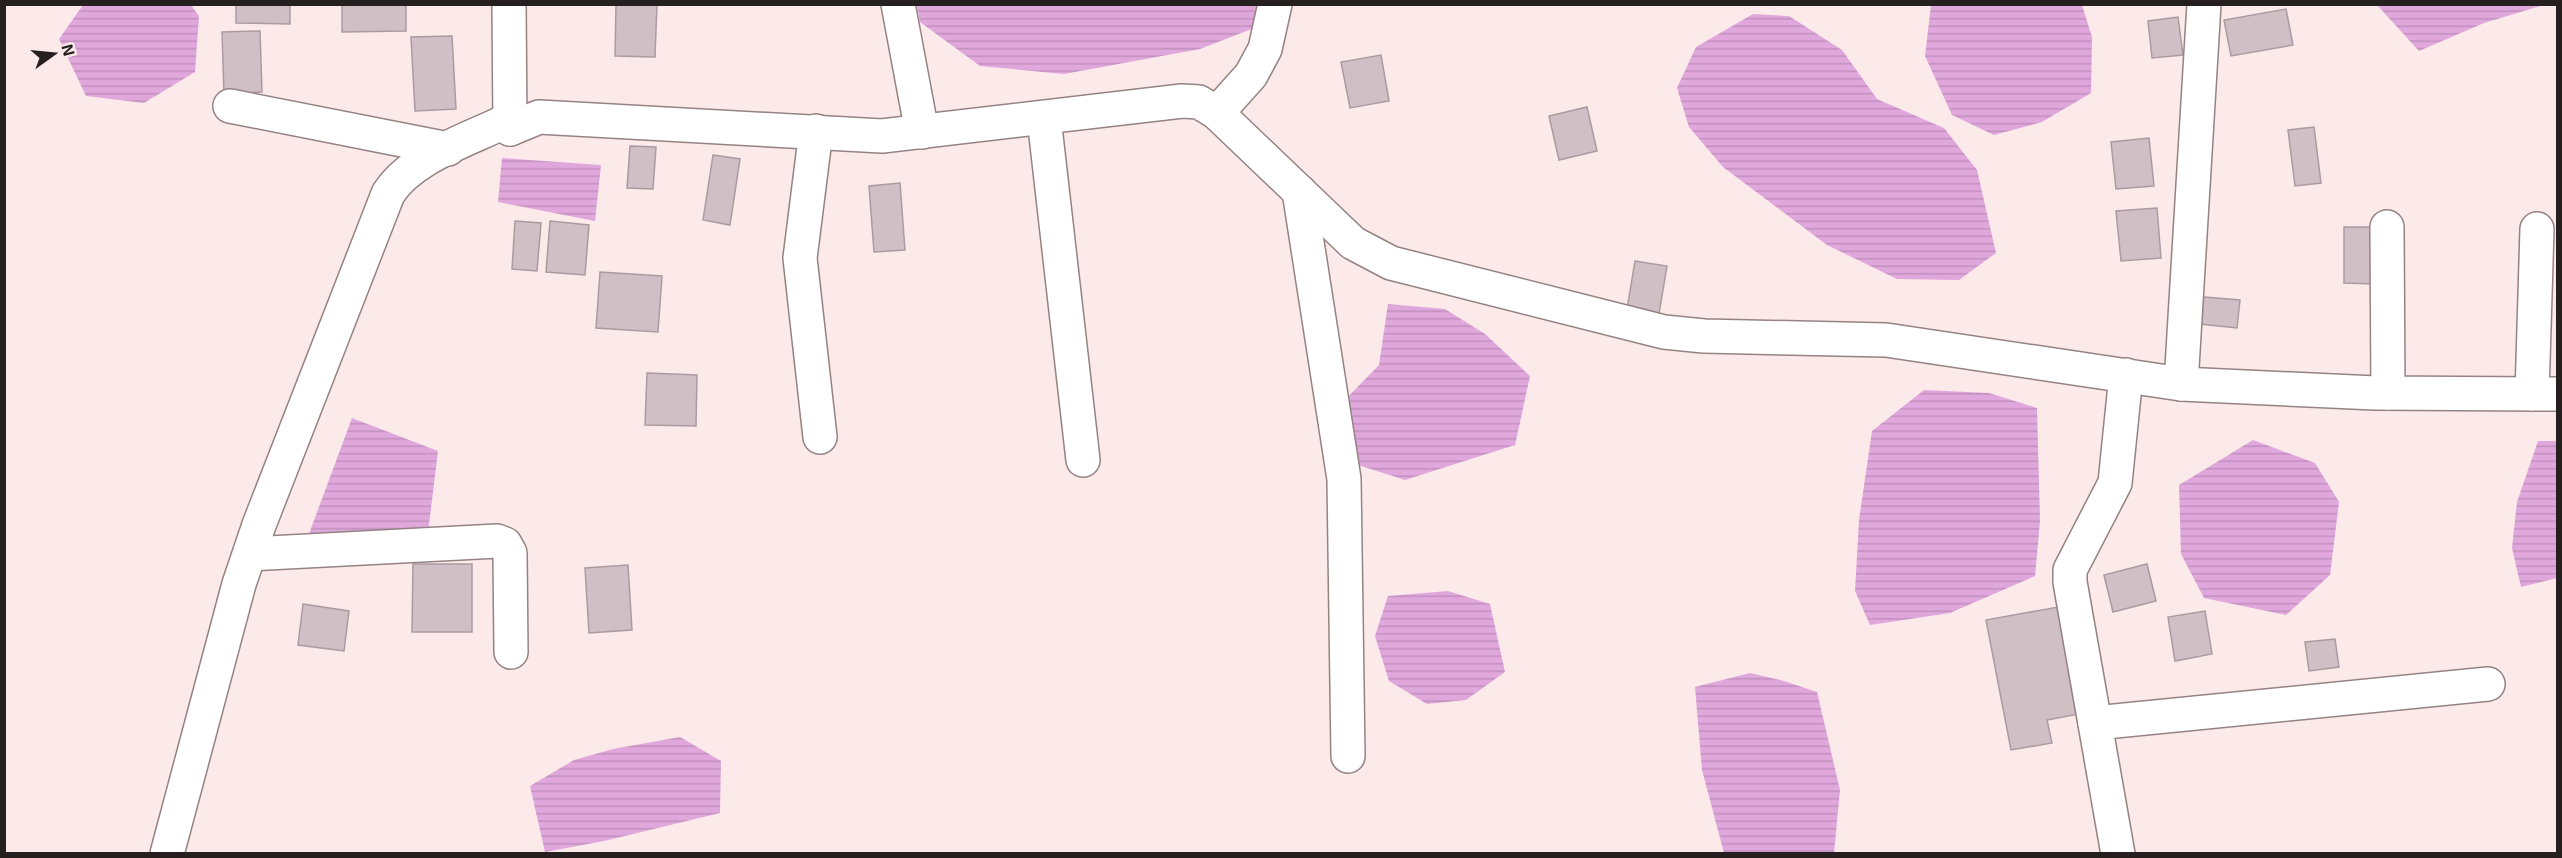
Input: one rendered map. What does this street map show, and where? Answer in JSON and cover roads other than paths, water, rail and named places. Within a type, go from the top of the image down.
[{"type":"street","points":[[509,4],[510,129]]},
{"type":"street","points":[[898,4],[922,132]]},
{"type":"street","points":[[1217,112],[1251,75],[1265,49],[1275,4]]},
{"type":"street","points":[[2181,384],[2204,4]]},
{"type":"street","points":[[510,129],[539,117],[882,136],[1182,101],[1198,102],[1217,112],[1353,243],[1391,263],[1664,332],[1704,336],[1886,340],[2181,384],[2388,393],[2545,394],[2537,229]]},
{"type":"street","points":[[230,106],[448,149]]},
{"type":"street","points":[[1044,118],[1083,460]]},
{"type":"street","points":[[167,854],[239,584],[388,194],[404,174],[424,160],[506,121],[510,129]]},
{"type":"street","points":[[816,131],[800,258],[820,436]]},
{"type":"street","points":[[1299,191],[1344,479],[1348,756]]},
{"type":"street","points":[[2387,226],[2388,393]]},
{"type":"street","points":[[2118,854],[2070,582],[2070,570],[2115,483],[2126,375]]},
{"type":"street","points":[[250,554],[497,541],[505,544],[510,554],[511,652]]},
{"type":"street","points":[[2095,723],[2488,684]]}]
